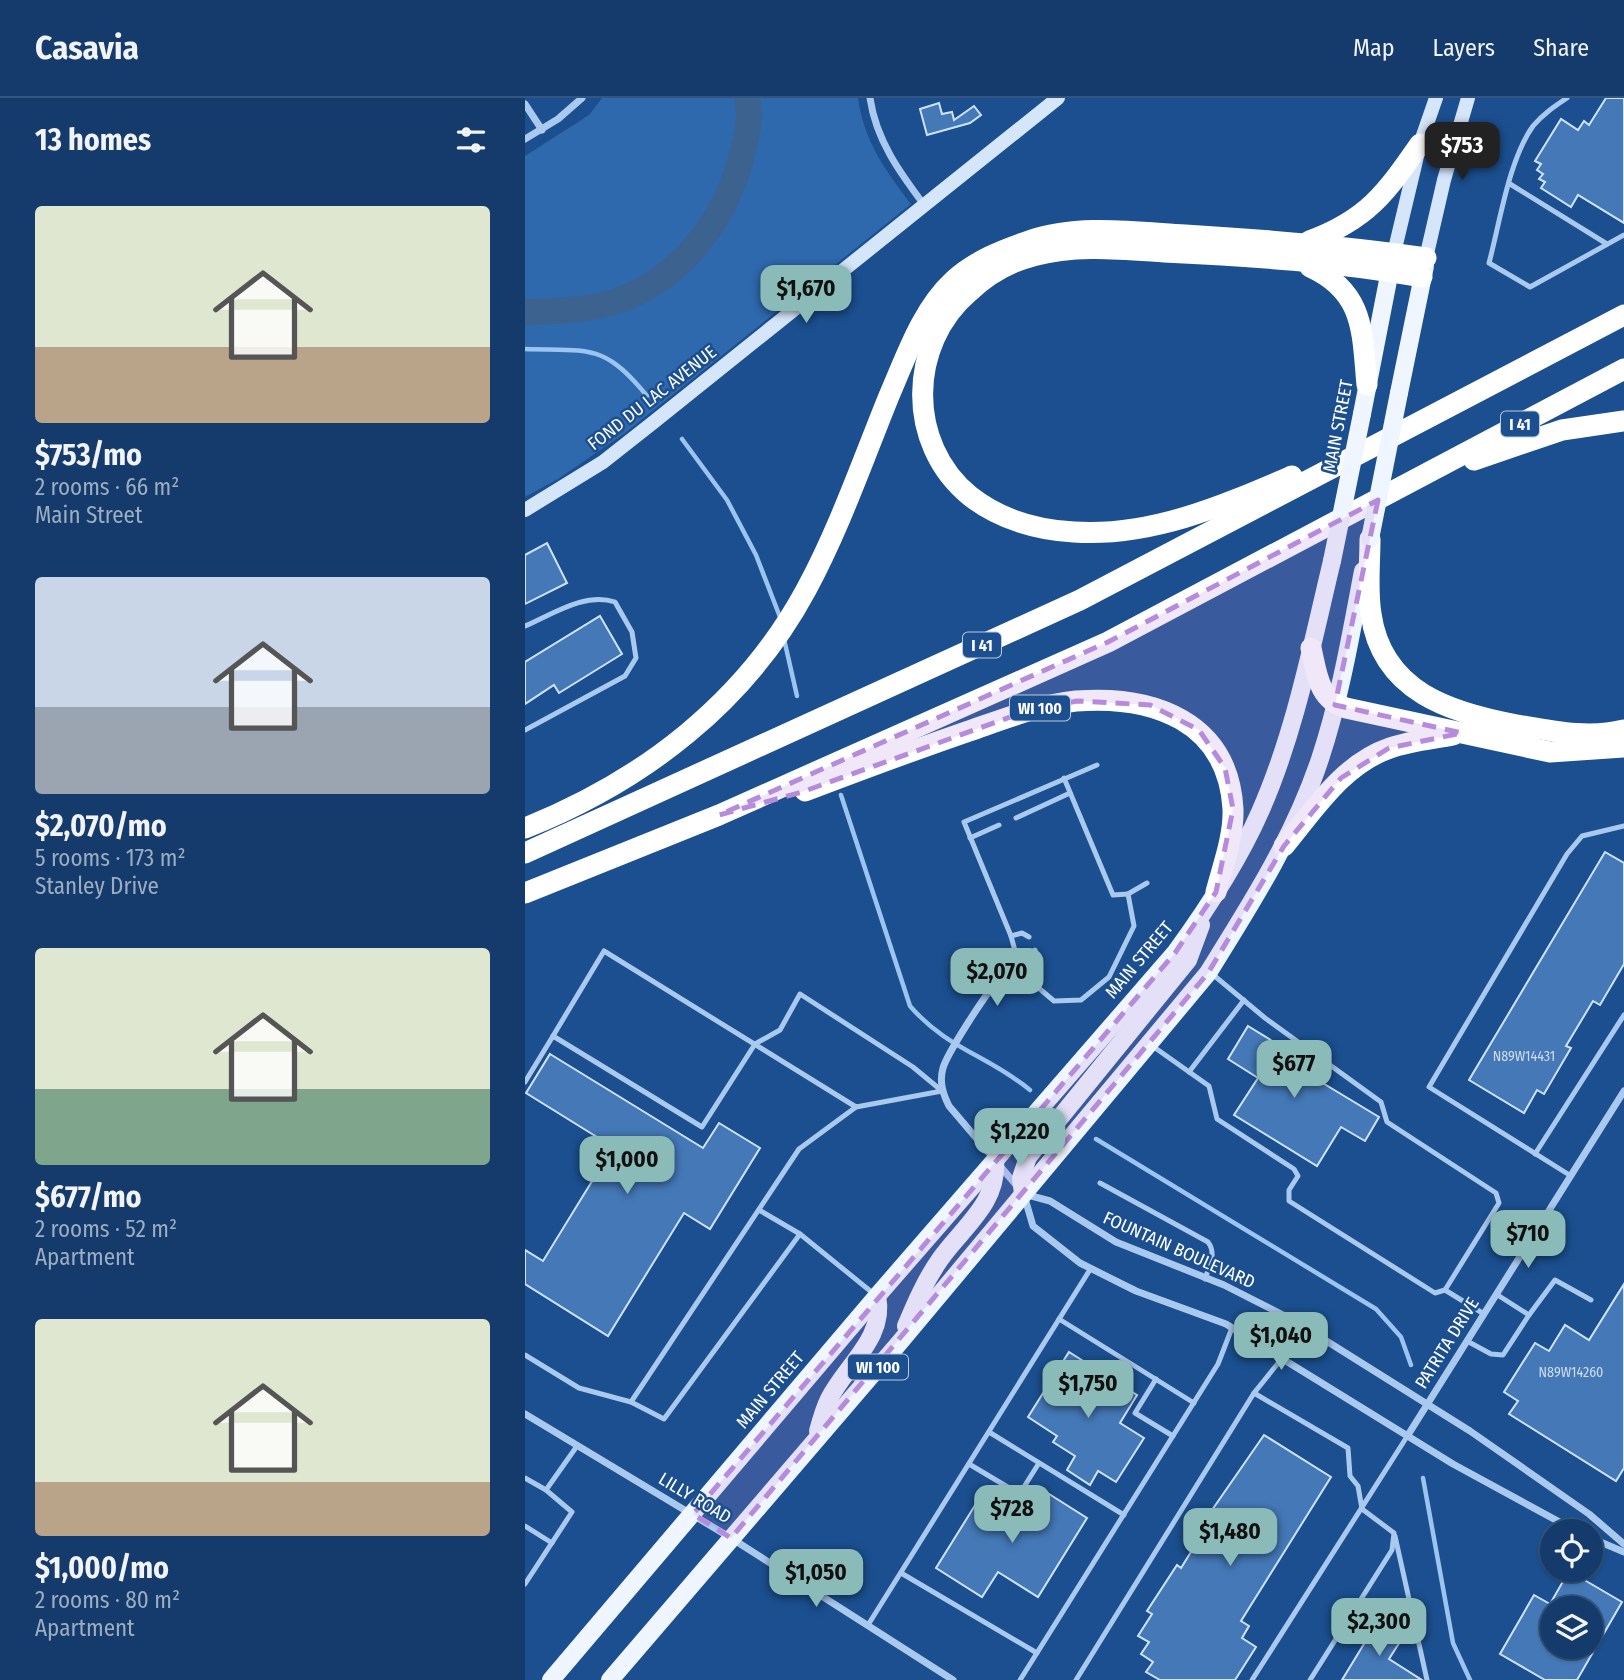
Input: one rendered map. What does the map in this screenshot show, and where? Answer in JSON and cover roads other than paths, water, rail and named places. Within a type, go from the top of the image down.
[{"type":"highway","points":[[1305,242],[1339,230],[1368,212],[1388,190],[1420,144]]},
{"type":"highway","points":[[525,828],[591,798],[641,770],[678,743],[732,692],[781,631],[827,547],[919,329],[947,288],[972,266],[1031,240],[1062,234],[1117,231],[1305,242],[1424,268]]},
{"type":"highway","points":[[1392,262],[1292,260],[1129,250],[1065,250],[1032,256],[993,273],[962,298],[947,315],[926,355],[921,394],[923,413],[944,467],[969,496],[1006,518],[1048,529],[1110,532],[1143,528],[1207,512],[1429,419]]},
{"type":"highway","points":[[1292,260],[1329,277],[1348,295],[1361,319],[1367,385]]},
{"type":"highway","name":"I 41","points":[[525,853],[1080,600],[1624,315]]},
{"type":"highway","name":"I 41","points":[[525,893],[719,815],[1108,642],[1624,369]]},
{"type":"highway","points":[[1415,480],[1562,430],[1624,421]]},
{"type":"highway","points":[[1370,539],[1369,598],[1379,642],[1395,669],[1421,694],[1449,708],[1544,730],[1581,734],[1624,730]]},
{"type":"highway","points":[[1311,648],[1322,691],[1335,704],[1550,752],[1624,747]]},
{"type":"highway","name":"WI 100","points":[[719,815],[803,792],[1027,711],[1077,701],[1150,705],[1176,715],[1199,730],[1225,768],[1233,809],[1232,829],[1216,892]]},
{"type":"highway","points":[[1284,846],[1341,778],[1367,758],[1401,745],[1462,733]]},
{"type":"main road","name":"MAIN STREET","points":[[551,1680],[877,1296],[1175,953],[1205,912],[1247,841],[1281,758],[1332,561],[1392,262]]},
{"type":"main road","name":"WI 100","points":[[610,1680],[813,1444],[1149,1044],[1209,971],[1248,912],[1284,846],[1320,760],[1335,704],[1370,539],[1424,268]]},
{"type":"main road","points":[[1023,1194],[1021,1178],[1028,1157],[1188,960],[1205,912]]},
{"type":"main road","points":[[899,1342],[919,1295],[941,1258],[991,1195],[996,1176],[995,1161]]},
{"type":"main road","points":[[813,1444],[829,1399],[877,1327],[881,1312],[877,1296]]},
{"type":"street","points":[[525,139],[542,130],[582,98]]},
{"type":"street","points":[[870,98],[875,122],[888,154],[926,206]]},
{"type":"street","name":"FOND DU LAC AVENUE","points":[[525,510],[603,461],[926,206],[1058,98]]},
{"type":"street","name":"MAIN STREET","points":[[1392,262],[1420,144],[1436,98]]},
{"type":"street","points":[[1424,268],[1444,180],[1468,98]]},
{"type":"street","points":[[525,104],[542,130]]},
{"type":"street","points":[[1019,969],[1000,978],[964,1031],[947,1060],[941,1077],[942,1091],[955,1114],[1023,1194],[1033,1226],[1091,1268],[1136,1291],[1233,1328],[1408,1435],[1555,1519]]},
{"type":"street","name":"PATRITA DRIVE","points":[[1408,1435],[1624,1091]]},
{"type":"street","name":"FOUNTAIN BOULEVARD","points":[[1023,1194],[1050,1200],[1116,1242],[1293,1320],[1427,1404],[1589,1514],[1624,1544]]},
{"type":"street","name":"LILLY ROAD","points":[[525,1414],[693,1514],[953,1680]]},
{"type":"street","points":[[1603,1543],[1624,1552]]},
{"type":"lane","points":[[1567,98],[1548,110],[1532,127],[1519,155],[1489,262],[1530,287],[1624,235]]},
{"type":"lane","points":[[1510,184],[1607,244]]},
{"type":"lane","points":[[525,626],[577,603],[601,597],[615,602],[632,632],[636,658],[625,676],[525,730]]},
{"type":"lane","points":[[1097,765],[964,822],[1011,936],[1019,969],[1054,1001],[1081,1000],[1109,977],[1134,926],[1128,894]]},
{"type":"lane","points":[[1064,778],[1113,895],[1128,894],[1147,883]]},
{"type":"lane","points":[[1016,818],[1070,793]]},
{"type":"lane","points":[[970,838],[999,825]]},
{"type":"lane","points":[[1571,1176],[1429,1087],[1567,854],[1582,836],[1624,826]]},
{"type":"lane","points":[[1011,936],[1022,933],[1029,937]]},
{"type":"lane","points":[[1019,969],[1031,962],[1035,950]]},
{"type":"lane","points":[[525,1082],[604,951],[856,1107]]},
{"type":"lane","points":[[1149,1044],[1209,1086],[1217,1119],[1294,1169],[1298,1176],[1289,1190],[1289,1201],[1435,1293],[1445,1290],[1499,1203],[1496,1193],[1387,1122],[1381,1102],[1209,971]]},
{"type":"lane","points":[[553,1036],[702,1127],[755,1044],[780,1030],[800,994],[913,1067],[942,1091]]},
{"type":"lane","points":[[1189,1072],[1244,1000]]},
{"type":"lane","points":[[1535,1154],[1624,1015]]},
{"type":"lane","points":[[631,1402],[799,1149],[856,1107],[942,1091]]},
{"type":"lane","points":[[1101,1184],[1208,1242],[1213,1249],[1213,1256],[1205,1279]]},
{"type":"lane","points":[[759,1210],[800,1234],[877,1296]]},
{"type":"lane","points":[[525,1355],[579,1388],[631,1402],[664,1419],[800,1234]]},
{"type":"lane","points":[[868,1625],[1091,1268]]},
{"type":"lane","points":[[1467,1341],[1491,1354],[1503,1354],[1555,1280],[1591,1300]]},
{"type":"lane","points":[[1445,1290],[1484,1314]]},
{"type":"lane","points":[[1496,1294],[1529,1315]]},
{"type":"lane","points":[[1059,1319],[1194,1403]]},
{"type":"lane","points":[[1020,1680],[1218,1364],[1233,1328]]},
{"type":"lane","points":[[1076,1680],[1254,1392],[1283,1357]]},
{"type":"lane","points":[[1156,1379],[1135,1413],[1173,1436]]},
{"type":"lane","points":[[1254,1392],[1348,1448],[1350,1476],[1358,1486],[1362,1509],[1394,1533],[1427,1680]]},
{"type":"lane","points":[[989,1432],[1124,1515]]},
{"type":"lane","points":[[1252,1680],[1408,1435]]},
{"type":"lane","points":[[546,1490],[577,1446]]},
{"type":"lane","points":[[969,1464],[1016,1492],[1022,1490],[1038,1463]]},
{"type":"lane","points":[[525,1478],[546,1490],[572,1512],[525,1584]]},
{"type":"lane","points":[[525,1527],[552,1543]]},
{"type":"lane","points":[[1310,1680],[1392,1550],[1394,1533]]},
{"type":"lane","points":[[901,1573],[1037,1653]]},
{"type":"waterway","points":[[525,312],[585,308],[620,300],[643,290],[683,259],[715,220],[727,197],[748,130],[747,98]]},
{"type":"waterway","points":[[525,349],[581,351],[607,358],[647,396]]},
{"type":"waterway","points":[[682,439],[727,500],[756,555],[780,617]]},
{"type":"waterway","points":[[784,639],[797,696]]},
{"type":"waterway","points":[[841,795],[910,1006],[924,1021],[953,1043],[1015,1078],[1030,1090]]},
{"type":"waterway","points":[[1096,1139],[1376,1309],[1401,1337],[1411,1365]]},
{"type":"waterway","points":[[1423,1478],[1453,1643],[1470,1680]]}]
